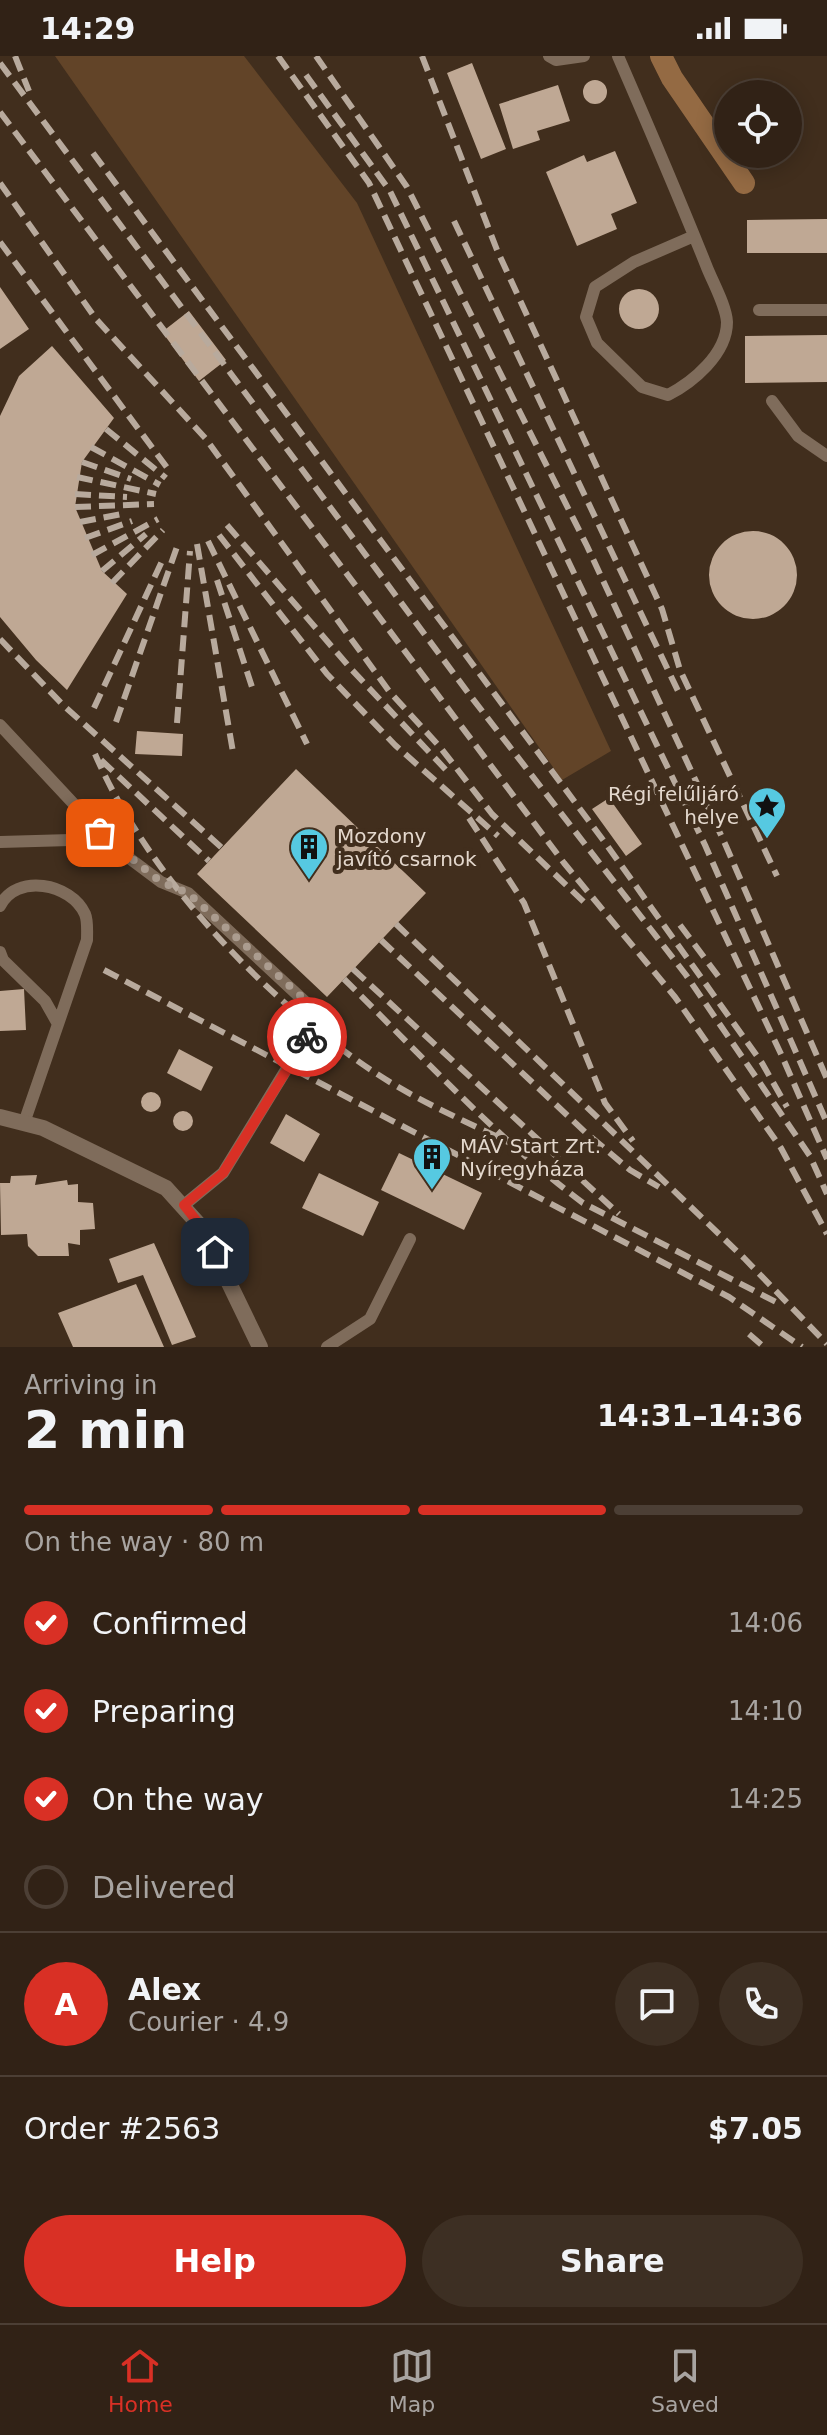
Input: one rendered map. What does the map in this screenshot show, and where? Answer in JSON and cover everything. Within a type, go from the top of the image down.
[{"type":"street","points":[[0,1117],[43,1128],[166,1188],[203,1229],[260,1347]]},
{"type":"lane","points":[[549,56],[556,60],[584,56]]},
{"type":"lane","points":[[618,56],[694,236],[727,323],[714,359],[688,385],[668,395],[642,387],[597,343],[586,317],[595,287],[634,262],[694,236]]},
{"type":"lane","points":[[759,310],[827,310]]},
{"type":"lane","points":[[772,401],[798,436],[827,456]]},
{"type":"lane","points":[[0,725],[106,839],[161,882],[188,893],[315,1011],[314,1024],[223,1173],[184,1205]]},
{"type":"lane","points":[[0,842],[106,839]]},
{"type":"lane","points":[[0,906],[18,889],[46,884],[68,894],[85,915],[87,940],[24,1123]]},
{"type":"lane","points":[[0,952],[3,960],[45,1001],[58,1024]]},
{"type":"lane","points":[[327,1347],[370,1319],[410,1239]]},
{"type":"shaded area","points":[[55,56],[244,56],[357,203],[611,751],[562,780]]},
{"type":"building","points":[[472,63],[506,149],[481,159],[447,73]]},
{"type":"building","points":[[595,80],[603,84],[607,92],[603,100],[595,104],[587,100],[583,92],[587,84]]},
{"type":"building","points":[[558,85],[570,121],[537,131],[540,140],[513,149],[499,104]]},
{"type":"building","points":[[615,151],[637,203],[611,214],[617,229],[577,246],[546,172],[584,155],[587,162]]},
{"type":"building","points":[[827,219],[827,253],[747,253],[747,220]]},
{"type":"building","points":[[0,287],[29,329],[0,349]]},
{"type":"building","points":[[639,289],[653,295],[659,309],[653,323],[639,329],[625,323],[619,309],[625,295]]},
{"type":"building","points":[[189,311],[226,360],[199,381],[162,332]]},
{"type":"building","points":[[827,335],[827,382],[745,383],[745,336]]},
{"type":"building","points":[[52,346],[114,418],[82,462],[75,507],[102,571],[127,594],[67,690],[36,660],[0,617],[0,416],[19,376]]},
{"type":"building","points":[[753,531],[770,535],[784,544],[793,558],[797,575],[793,592],[784,606],[770,615],[753,619],[736,615],[722,606],[713,592],[709,575],[713,558],[722,544],[736,535]]},
{"type":"building","points":[[137,731],[183,734],[182,756],[135,754]]},
{"type":"building","name":"Mozdony javító csarnok","points":[[296,769],[426,893],[327,997],[197,874]]},
{"type":"building","points":[[609,798],[642,844],[626,856],[592,809]]},
{"type":"building","points":[[24,989],[26,1030],[0,1031],[0,991]]},
{"type":"building","points":[[179,1049],[213,1067],[201,1091],[167,1073]]},
{"type":"building","points":[[147,1092],[155,1092],[161,1102],[155,1112],[147,1112],[141,1106],[141,1098]]},
{"type":"building","points":[[183,1111],[190,1114],[193,1121],[190,1128],[183,1131],[176,1128],[173,1121],[176,1114]]},
{"type":"building","points":[[286,1114],[320,1134],[304,1162],[270,1143]]},
{"type":"building","name":"MÁV Start Zrt. Nyíregyháza","points":[[399,1153],[482,1193],[464,1230],[381,1190]]},
{"type":"building","points":[[319,1173],[379,1202],[363,1236],[302,1208]]},
{"type":"building","points":[[37,1175],[35,1185],[67,1180],[68,1185],[78,1184],[78,1202],[93,1203],[95,1229],[80,1230],[80,1245],[68,1243],[69,1256],[38,1256],[28,1246],[27,1234],[1,1235],[0,1183],[10,1183],[11,1176]]},
{"type":"building","points":[[154,1243],[196,1337],[172,1345],[143,1275],[118,1283],[109,1259]]},
{"type":"building","points":[[136,1284],[164,1347],[73,1347],[58,1313]]},
{"type":"waterway","points":[[661,56],[672,78],[744,183]]},
{"type":"railway","points":[[15,56],[29,91]]},
{"type":"railway","points":[[278,56],[369,183],[781,1054],[827,1159]]},
{"type":"railway","points":[[316,56],[407,187],[587,546],[726,846],[827,1079]]},
{"type":"railway","points":[[422,56],[497,250],[662,609],[680,670],[777,876]]},
{"type":"railway","points":[[0,63],[469,694],[686,975],[810,1156],[827,1194]]},
{"type":"railway","points":[[306,75],[390,191],[705,845],[827,1123]]},
{"type":"railway","points":[[0,112],[564,863],[675,997],[781,1148],[827,1234]]},
{"type":"railway","points":[[93,153],[606,844],[762,1063],[787,1107]]},
{"type":"railway","points":[[0,183],[96,319],[206,439],[389,691],[440,747],[492,814],[588,906]]},
{"type":"railway","points":[[454,221],[678,691]]},
{"type":"railway","points":[[0,242],[171,473]]},
{"type":"railway","points":[[106,429],[166,478]]},
{"type":"railway","points":[[91,447],[160,485]]},
{"type":"railway","points":[[82,462],[131,479]]},
{"type":"railway","points":[[77,477],[156,494]]},
{"type":"railway","points":[[75,494],[127,497]]},
{"type":"railway","points":[[75,507],[154,504]]},
{"type":"railway","points":[[80,522],[127,513]]},
{"type":"railway","points":[[92,555],[158,519]]},
{"type":"railway","points":[[85,538],[132,521]]},
{"type":"railway","points":[[227,525],[352,670],[446,770]]},
{"type":"railway","points":[[112,583],[163,530]]},
{"type":"railway","points":[[102,571],[146,534]]},
{"type":"railway","points":[[219,535],[327,674],[395,745],[498,836]]},
{"type":"railway","points":[[116,722],[179,541]]},
{"type":"railway","points":[[208,541],[307,744]]},
{"type":"railway","points":[[197,544],[233,752]]},
{"type":"railway","points":[[177,723],[190,551]]},
{"type":"railway","points":[[94,708],[163,559]]},
{"type":"railway","points":[[217,580],[253,690]]},
{"type":"railway","points":[[0,639],[63,705],[222,848]]},
{"type":"railway","points":[[95,754],[146,846],[214,933],[253,973],[335,1044],[377,1074],[427,1103],[512,1144]]},
{"type":"railway","points":[[101,760],[209,861]]},
{"type":"railway","points":[[469,818],[524,903],[605,1103],[633,1141]]},
{"type":"railway","points":[[396,924],[744,1258],[827,1344]]},
{"type":"railway","points":[[680,925],[721,980]]},
{"type":"railway","points":[[381,940],[585,1132],[630,1170],[659,1187]]},
{"type":"railway","points":[[353,969],[619,1214]]},
{"type":"railway","points":[[104,970],[729,1297],[802,1347]]},
{"type":"railway","points":[[344,979],[489,1124],[583,1203],[778,1303]]},
{"type":"railway","points":[[749,1334],[764,1347]]},
{"type":"way so far","points":[[100,833],[161,882],[188,893],[305,1000],[315,1011],[314,1024],[307,1037]]},
{"type":"place","name":"Régi felűljáró helye","points":[[767,840]]},
{"type":"place","name":"Mozdony javító csarnok","points":[[309,881]]},
{"type":"place","name":"MÁV Start Zrt. Nyíregyháza","points":[[432,1191]]},
{"type":"route","points":[[215,1252],[203,1229],[184,1205],[223,1173],[307,1037]]}]
